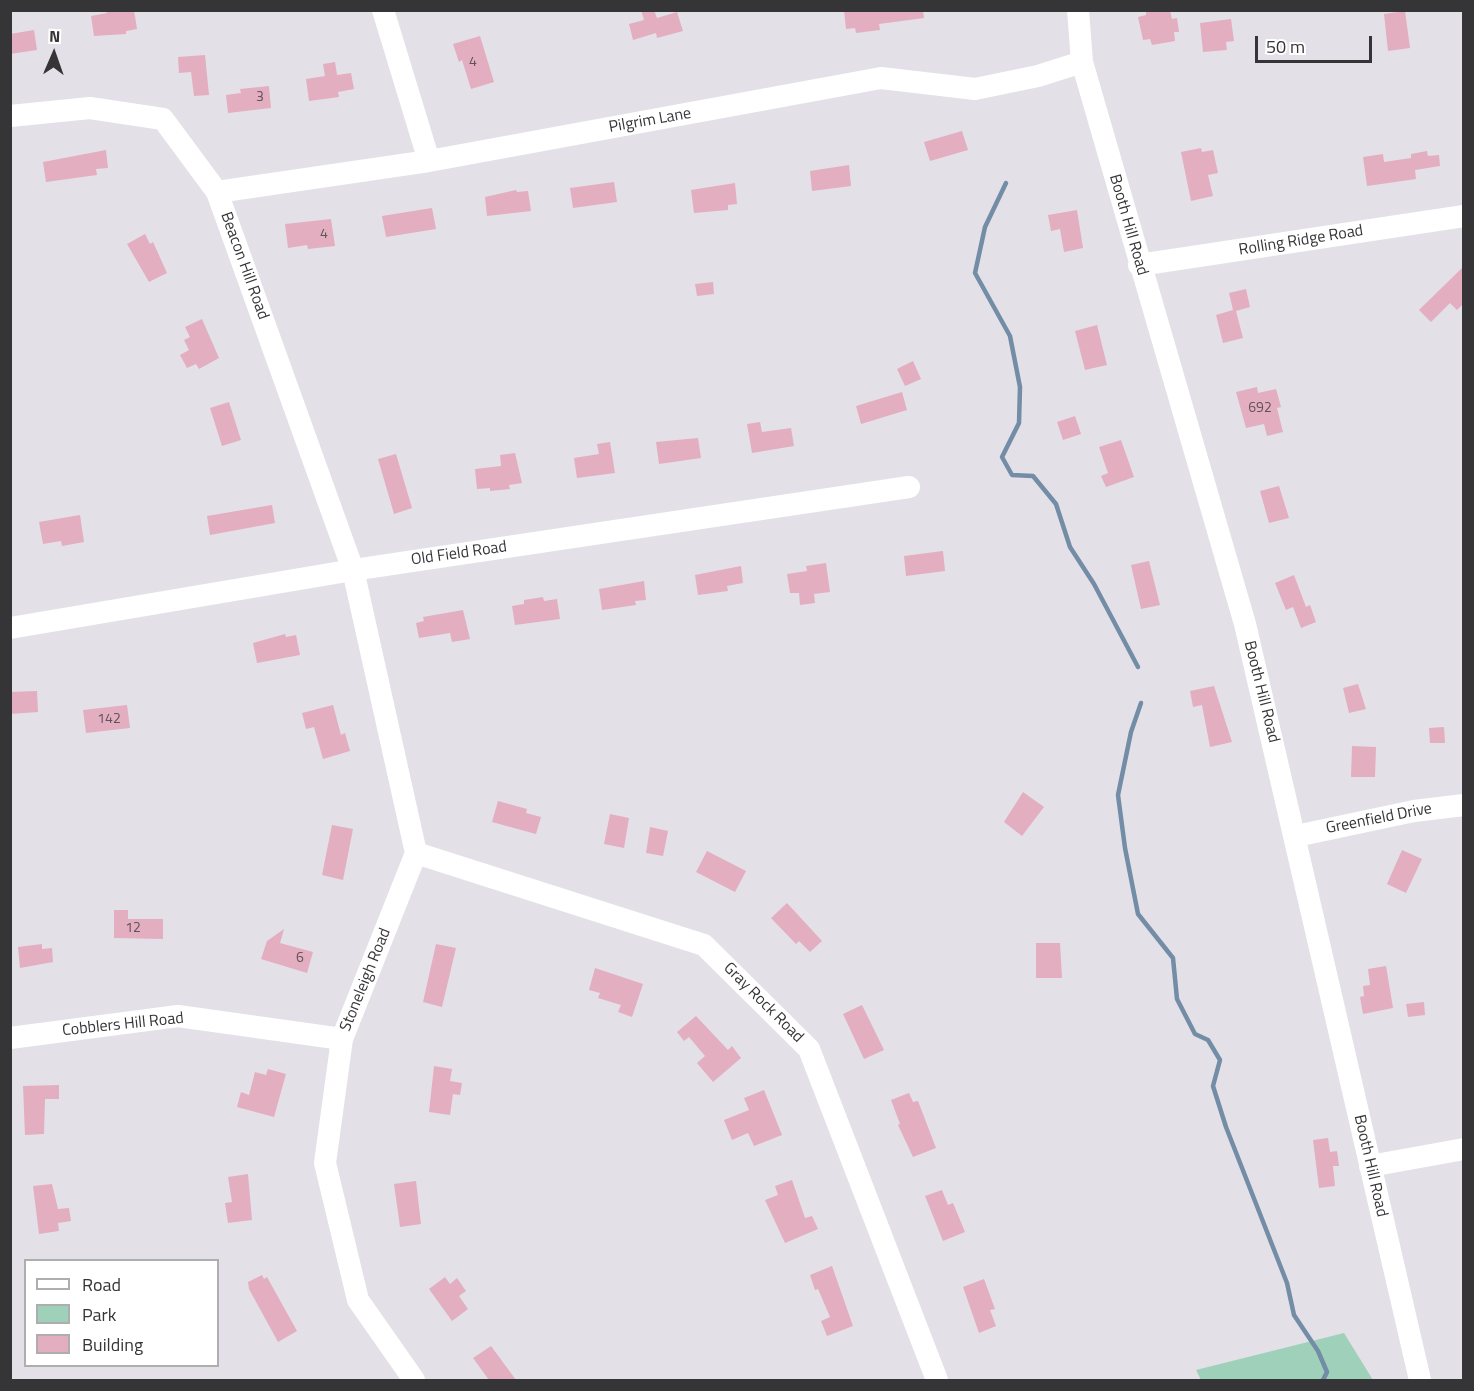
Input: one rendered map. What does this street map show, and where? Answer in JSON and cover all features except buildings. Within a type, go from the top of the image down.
[{"type":"street","points":[[383,10],[429,161]]},
{"type":"street","name":"Booth Hill Road","points":[[1078,10],[1082,62],[1139,265],[1245,624],[1296,836],[1324,975],[1420,1380]]},
{"type":"street","name":"Pilgrim Lane","points":[[217,192],[429,161],[881,78],[975,89],[1038,76],[1082,62]]},
{"type":"street","name":"Beacon Hill Road","points":[[10,116],[90,108],[163,119],[217,192],[352,570]]},
{"type":"street","name":"Rolling Ridge Road","points":[[1139,265],[1464,216]]},
{"type":"street","name":"Old Field Road","points":[[10,628],[352,570],[909,487]]},
{"type":"street","points":[[352,570],[416,853]]},
{"type":"street","name":"Greenfield Drive","points":[[1296,836],[1414,811],[1464,805]]},
{"type":"street","name":"Stoneleigh Road","points":[[414,1380],[358,1300],[325,1163],[342,1039],[416,853]]},
{"type":"street","name":"Gray Rock Road","points":[[416,853],[704,945],[809,1049],[937,1380]]},
{"type":"street","name":"Cobblers Hill Road","points":[[10,1038],[178,1016],[342,1039]]},
{"type":"street","points":[[1370,1166],[1464,1149]]},
{"type":"green space","points":[[1344,1333],[1373,1380],[1201,1380],[1196,1370]]},
{"type":"waterway","points":[[1006,183],[985,227],[975,273],[1010,336],[1020,387],[1019,423],[1002,457],[1012,475],[1033,476],[1056,504],[1070,547],[1094,584],[1138,667]]},
{"type":"waterway","points":[[1141,703],[1131,732],[1118,795],[1125,848],[1138,914],[1173,958],[1177,999],[1195,1034],[1208,1040],[1220,1060],[1213,1086],[1226,1127],[1287,1283],[1294,1315],[1318,1351],[1327,1372],[1323,1380]]}]
